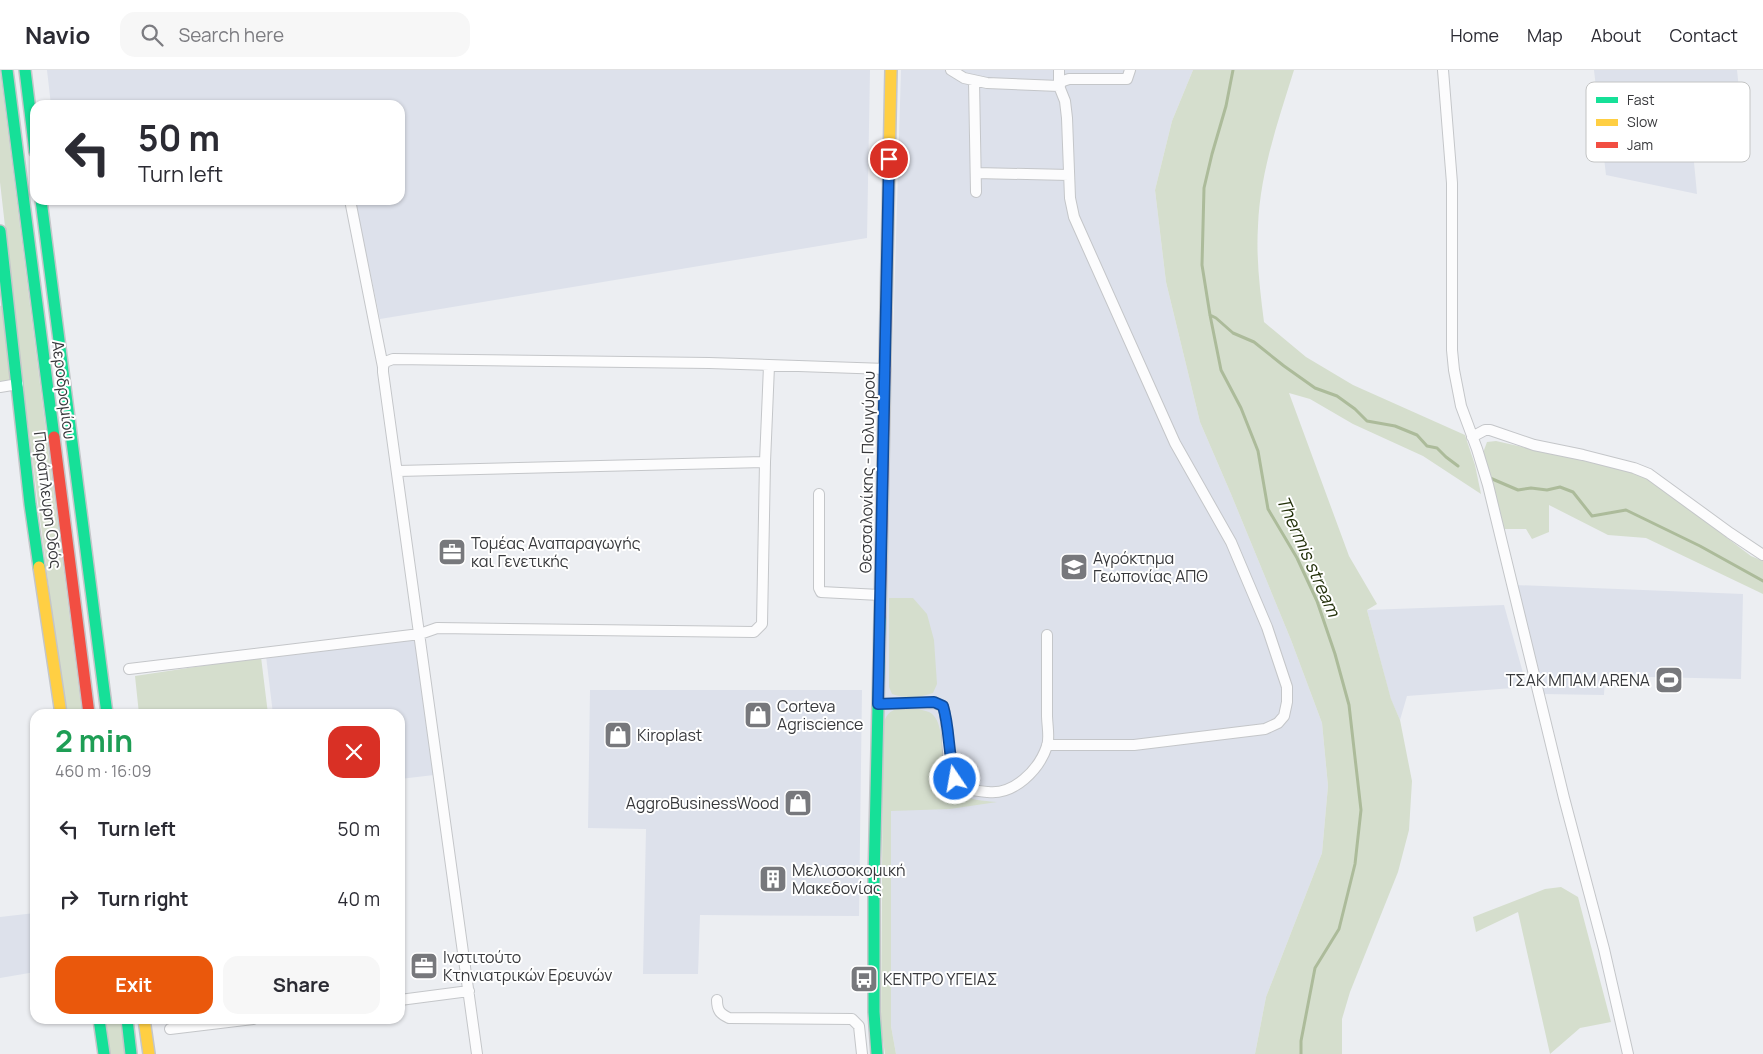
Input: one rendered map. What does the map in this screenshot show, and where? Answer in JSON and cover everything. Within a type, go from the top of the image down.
[{"type":"main road","name":"Αεροδρομίου","points":[[7,70],[87,709]]},
{"type":"main road","points":[[24,70],[30,115]]},
{"type":"main road","name":"Θεσσαλονίκης - Πολυγύρου","points":[[877,1054],[874,1012],[874,900],[891,70]]},
{"type":"main road","name":"Αεροδρομίου","points":[[42,205],[106,709]]},
{"type":"main road","name":"Παράπλευρη Οδός","points":[[0,231],[4,301],[18,384],[30,504],[60,709]]},
{"type":"main road","points":[[101,1024],[104,1054]]},
{"type":"main road","points":[[128,1024],[131,1054]]},
{"type":"main road","points":[[145,1024],[149,1054]]},
{"type":"street","points":[[951,70],[964,78],[987,83],[1059,86],[1069,79],[1127,79],[1130,70]]},
{"type":"street","points":[[1047,745],[1134,745],[1265,729],[1278,723],[1284,716],[1287,702],[1287,687],[1267,627],[1231,542],[1175,442],[1074,216],[1070,198],[1067,118],[1059,86],[1059,70]]},
{"type":"street","points":[[1443,70],[1452,183],[1453,360],[1456,388],[1477,450],[1495,514],[1606,958],[1628,1054]]},
{"type":"street","points":[[974,81],[976,192]]},
{"type":"street","points":[[976,174],[1069,175]]},
{"type":"street","points":[[351,205],[383,367],[477,1054]]},
{"type":"street","points":[[383,367],[385,362],[393,359],[709,363],[886,370]]},
{"type":"street","points":[[130,669],[420,634],[436,628],[754,632],[762,624],[769,366]]},
{"type":"street","points":[[0,387],[18,384]]},
{"type":"street","points":[[1472,437],[1485,430],[1490,430],[1534,445],[1634,468],[1655,479],[1730,533],[1763,554]]},
{"type":"street","points":[[398,471],[765,462]]},
{"type":"street","points":[[819,494],[819,588],[822,592],[826,593],[880,595]]},
{"type":"street","points":[[878,704],[934,702],[943,706],[946,715],[950,761],[955,779],[969,790],[991,792],[1008,790],[1025,779],[1037,764],[1047,745],[1047,635]]},
{"type":"street","points":[[405,999],[469,991]]},
{"type":"street","points":[[717,1000],[717,1007],[721,1014],[730,1018],[852,1019],[859,1026],[862,1054]]},
{"type":"street","points":[[170,1029],[211,1024]]},
{"type":"shaded area","points":[[47,70],[870,70],[867,238],[380,319],[356,205],[405,205],[405,100],[50,100]]},
{"type":"shaded area","name":"Αγρόκτημα Γεωπονίας ΑΠΘ","points":[[901,70],[1193,70],[1172,121],[1155,190],[1166,282],[1200,422],[1291,640],[1322,723],[1328,786],[1322,853],[1266,997],[1255,1054],[896,1054],[891,1026],[882,709]]},
{"type":"shaded area","points":[[1594,70],[1737,70],[1738,82],[1595,82]]},
{"type":"shaded area","points":[[1605,162],[1694,162],[1697,194],[1606,175]]},
{"type":"shaded area","points":[[1515,585],[1743,594],[1741,679],[1605,676],[1604,695],[1542,694]]},
{"type":"shaded area","points":[[1504,605],[1527,687],[1407,696],[1400,720],[1391,700],[1367,610]]},
{"type":"shaded area","points":[[415,638],[434,775],[405,778],[405,709],[272,709],[266,656]]},
{"type":"shaded area","points":[[590,690],[862,690],[859,916],[700,915],[698,974],[643,974],[646,829],[588,828]]},
{"type":"shaded area","points":[[30,914],[30,973],[0,978],[0,917]]},
{"type":"green space","points":[[0,70],[81,709],[64,709],[23,386],[0,182]]},
{"type":"green space","points":[[1193,70],[1294,70],[1271,147],[1259,206],[1258,262],[1264,322],[1306,357],[1353,385],[1465,435],[1475,465],[1481,494],[1423,456],[1353,424],[1310,399],[1289,393],[1349,556],[1377,604],[1367,610],[1391,699],[1400,720],[1412,781],[1409,830],[1398,872],[1350,992],[1342,1019],[1342,1054],[1255,1054],[1266,997],[1322,853],[1328,786],[1322,723],[1291,640],[1200,422],[1166,282],[1155,190],[1172,121]]},
{"type":"green space","points":[[3,305],[13,382],[0,383],[0,306]]},
{"type":"green space","points":[[1496,441],[1615,468],[1639,475],[1653,482],[1751,556],[1763,561],[1763,594],[1646,538],[1608,535],[1549,505],[1549,532],[1532,539],[1526,529],[1502,529],[1480,461],[1487,442]]},
{"type":"green space","points":[[889,598],[913,598],[927,614],[934,640],[937,684],[933,693],[912,697],[892,694],[889,687]]},
{"type":"green space","points":[[261,657],[267,709],[138,709],[135,676]]},
{"type":"green space","points":[[918,709],[929,712],[936,719],[940,728],[945,767],[949,780],[957,790],[973,799],[997,802],[950,809],[891,811],[891,1026],[896,1054],[885,1054],[881,1027],[883,725],[885,718],[892,711]]},
{"type":"green space","points":[[1561,887],[1578,897],[1611,1022],[1580,1028],[1550,1054],[1518,912],[1476,932],[1473,917],[1545,889]]},
{"type":"green space","points":[[107,1024],[122,1024],[125,1054],[110,1054]]},
{"type":"waterway","name":"Thermis stream","points":[[1233,70],[1226,106],[1204,188],[1202,265],[1210,315],[1221,370],[1241,408],[1258,451],[1268,509],[1297,558],[1317,601],[1335,654],[1349,705],[1361,810],[1355,864],[1339,929],[1315,968],[1301,1041],[1301,1054]]},
{"type":"waterway","points":[[1210,315],[1233,333],[1254,342],[1315,388],[1337,396],[1355,409],[1367,421],[1395,426],[1417,435],[1427,446],[1437,448],[1458,466]]},
{"type":"waterway","points":[[1490,478],[1518,490],[1531,488],[1547,490],[1560,487],[1573,492],[1592,516],[1626,510],[1700,546],[1763,581]]},
{"type":"traffic: fast","points":[[7,70],[54,437]]},
{"type":"traffic: fast","points":[[25,70],[30,111]]},
{"type":"traffic: fast","points":[[42,205],[106,709]]},
{"type":"traffic: fast","points":[[0,231],[30,504],[39,567]]},
{"type":"traffic: fast","points":[[877,1054],[874,1012],[874,881],[880,617]]},
{"type":"traffic: fast","points":[[100,1024],[104,1054]]},
{"type":"traffic: fast","points":[[128,1024],[131,1054]]},
{"type":"traffic: slow","points":[[886,310],[891,70]]},
{"type":"traffic: slow","points":[[39,567],[60,709]]},
{"type":"traffic: slow","points":[[145,1024],[149,1054]]},
{"type":"traffic: jam","points":[[880,617],[886,310]]},
{"type":"traffic: jam","points":[[54,437],[88,709]]},
{"type":"place","name":"Τομέας Αναπαραγωγής και Γενετικής","points":[[452,552]]},
{"type":"place","name":"Αγρόκτημα Γεωπονίας ΑΠΘ","points":[[1074,567]]},
{"type":"place","name":"ΤΣΑΚ ΜΠΑΜ ARENA","points":[[1669,680]]},
{"type":"place","name":"Corteva Agriscience","points":[[758,715]]},
{"type":"place","name":"Kiroplast","points":[[618,735]]},
{"type":"place","name":"AggroBusinessWood","points":[[798,803]]},
{"type":"place","name":"Μελισσοκομική Μακεδονίας","points":[[773,879]]},
{"type":"place","name":"Ινστιτούτο Κτηνιατρικών Ερευνών","points":[[424,966]]},
{"type":"place","name":"ΚΕΝΤΡΟ ΥΓΕΙΑΣ","points":[[864,979]]},
{"type":"route","points":[[889,159],[878,704],[934,702],[943,706],[946,715],[950,761],[955,779]]}]
